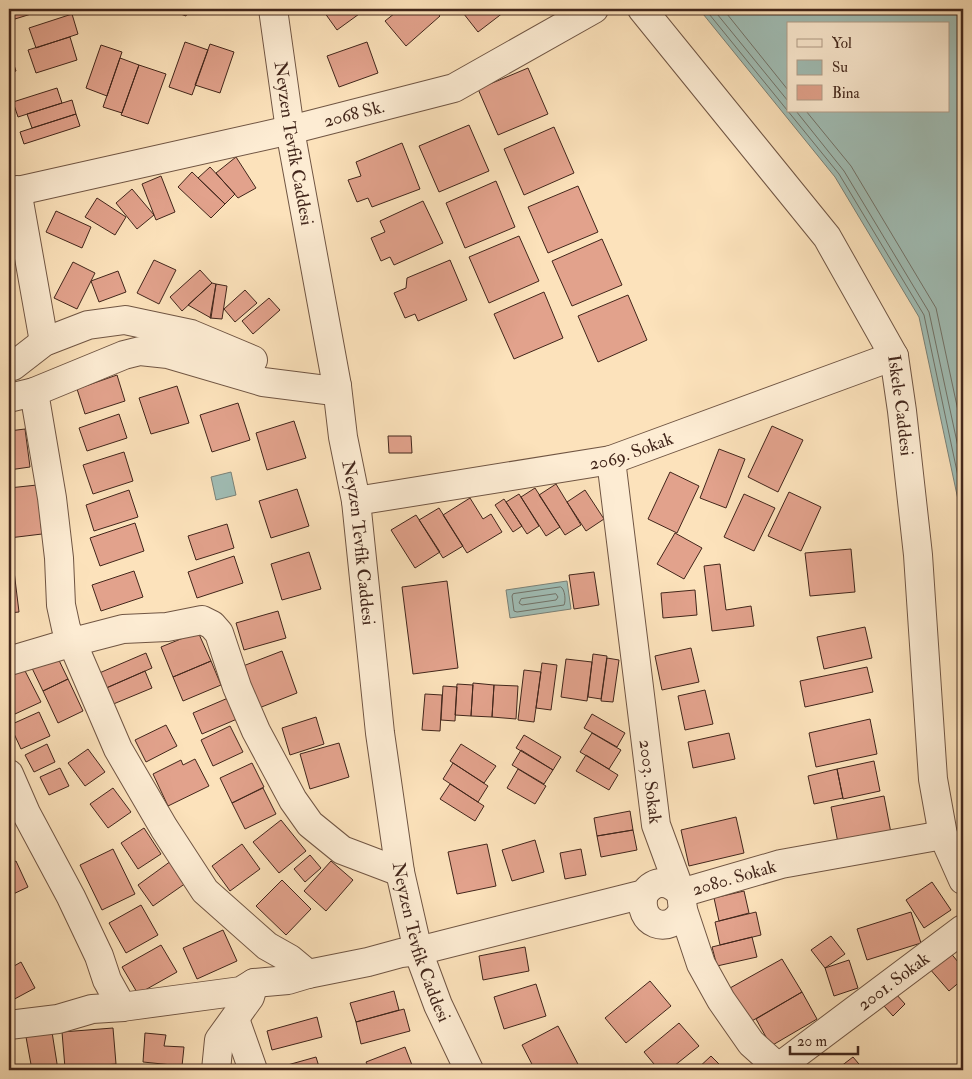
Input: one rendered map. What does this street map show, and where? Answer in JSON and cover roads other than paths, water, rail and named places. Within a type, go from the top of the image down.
[{"type":"street","name":"Neyzen Tevfik Caddesi","points":[[273,9],[290,130],[337,386],[343,437],[356,501],[380,732],[400,872],[418,951],[438,1005],[469,1070]]},
{"type":"street","name":"2068 Sk.","points":[[13,192],[290,130],[454,88],[594,9]]},
{"type":"street","name":"Iskele Caddesi","points":[[642,9],[827,238],[894,356],[918,555],[933,779],[943,835],[963,880]]},
{"type":"street","points":[[13,192],[44,342]]},
{"type":"street","points":[[9,367],[13,366],[44,342],[88,325],[125,320],[191,334],[253,360]]},
{"type":"street","points":[[308,974],[290,959],[267,946],[206,892],[164,828],[118,749],[66,628],[61,605],[59,558],[52,498],[22,395],[124,355],[140,351],[168,354],[263,382],[326,390],[337,386]]},
{"type":"street","name":"2069. Sokak","points":[[356,501],[611,460],[894,356]]},
{"type":"street","name":"2003. Sokak","points":[[611,460],[656,826],[701,964],[722,1000],[751,1043],[778,1069]]},
{"type":"street","points":[[9,661],[123,629],[167,627],[202,620],[212,625],[219,633],[237,687],[256,731],[293,800],[310,824],[342,850],[400,872]]},
{"type":"street","points":[[9,774],[26,813],[71,897],[99,956],[107,980],[122,1007]]},
{"type":"street","name":"2080. Sokak","points":[[9,1026],[58,1019],[92,1009],[124,1007],[122,1007],[241,991],[254,983],[288,980],[401,953],[418,951],[644,894],[648,889],[660,883],[674,886],[682,902],[781,864],[943,835]]},
{"type":"street","name":"2001. Sokak","points":[[778,1069],[963,929]]},
{"type":"street","points":[[216,1070],[219,1040],[250,997],[254,983]]},
{"type":"street","points":[[235,1019],[253,1070]]},
{"type":"water","points":[[699,9],[963,9],[963,523],[919,317],[835,177]]},
{"type":"water","points":[[231,472],[236,495],[216,500],[211,477]]},
{"type":"water","points":[[567,581],[571,609],[510,618],[506,590]]}]
